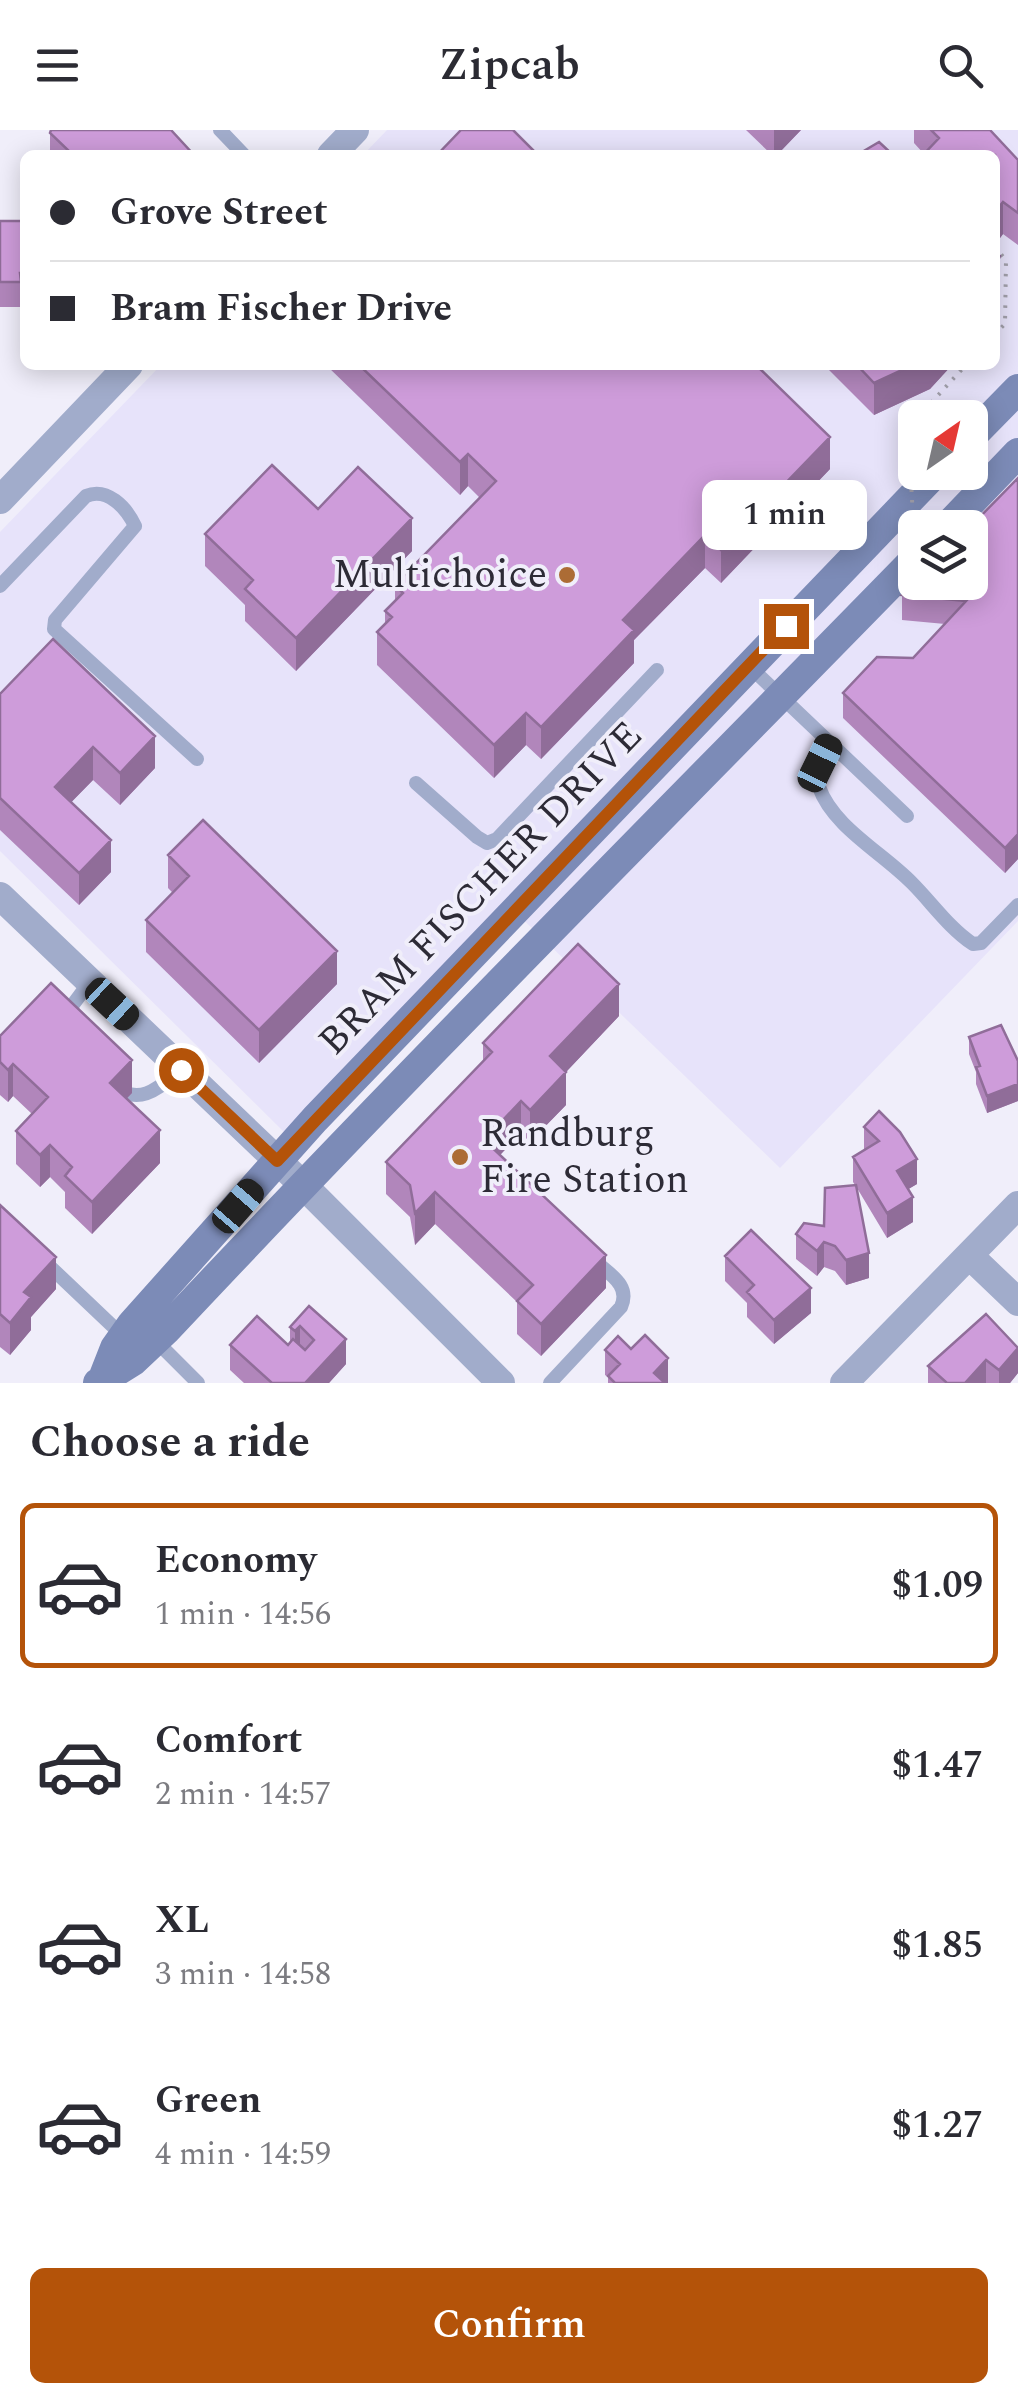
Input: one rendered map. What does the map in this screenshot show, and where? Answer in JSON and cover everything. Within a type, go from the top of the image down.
[{"type":"main road","points":[[988,420],[1018,389]]},
{"type":"main road","points":[[968,510],[1018,453]]},
{"type":"main road","name":"BRAM FISCHER DRIVE","points":[[101,1380],[124,1336],[277,1161],[918,490]]},
{"type":"main road","name":"BRAM FISCHER DRIVE","points":[[101,1380],[155,1340],[898,574]]},
{"type":"street","points":[[336,150],[355,130]]},
{"type":"street","points":[[0,500],[125,370]]},
{"type":"street","points":[[0,896],[302,1185],[501,1383]]},
{"type":"street","points":[[844,1383],[1018,1206]]},
{"type":"street","points":[[970,1256],[1018,1302]]},
{"type":"lane","points":[[220,130],[239,150]]},
{"type":"lane","points":[[0,586],[86,496],[96,492],[108,495],[135,526],[55,620],[54,629],[197,758]]},
{"type":"lane","points":[[748,665],[907,816]]},
{"type":"lane","points":[[416,782],[478,837],[487,843],[498,839],[656,670]]},
{"type":"lane","points":[[830,743],[816,774],[832,811],[911,882],[959,935],[972,944],[981,943],[1018,905]]},
{"type":"lane","points":[[65,1041],[62,1023],[66,1010],[90,983]]},
{"type":"lane","points":[[100,1074],[115,1088],[136,1097],[145,1096],[181,1070]]},
{"type":"lane","points":[[28,1246],[124,1336]]},
{"type":"lane","points":[[550,1383],[626,1297],[624,1287],[584,1252]]},
{"type":"lane","points":[[155,1340],[198,1383]]},
{"type":"path","points":[[1000,252],[1006,260],[1005,324],[1000,329]]},
{"type":"path","points":[[933,400],[961,370]]},
{"type":"shaded area","points":[[387,130],[1018,130],[1018,921],[780,1168],[505,902],[284,1132],[0,851],[0,532],[156,370],[1000,370],[1000,150],[368,150]]},
{"type":"building","points":[[171,130],[189,150],[68,150],[50,133]]},
{"type":"building","points":[[461,130],[513,130],[533,150],[442,150]]},
{"type":"building","points":[[931,130],[990,130],[1018,160],[1018,213],[1003,202],[1000,206],[1000,150],[928,150],[939,138]]},
{"type":"building","points":[[879,142],[888,150],[865,150]]},
{"type":"building","points":[[0,221],[20,221],[20,282],[0,282]]},
{"type":"building","name":"Multichoice","points":[[364,370],[761,370],[830,437],[721,550],[705,535],[623,620],[634,630],[541,727],[526,713],[494,745],[377,632],[392,617],[385,611],[403,593],[395,585],[496,481],[468,454],[460,462]]},
{"type":"building","points":[[862,370],[902,370],[874,383]]},
{"type":"building","points":[[272,465],[318,509],[358,467],[412,518],[296,638],[245,589],[253,580],[205,534]]},
{"type":"building","points":[[1018,478],[1018,834],[1005,848],[843,693],[877,657],[913,658],[966,601],[955,600],[988,600],[987,510]]},
{"type":"building","points":[[53,639],[155,736],[120,773],[93,747],[55,787],[111,840],[79,873],[0,798],[0,694]]},
{"type":"building","points":[[203,820],[337,951],[259,1030],[146,920],[189,876],[168,855]]},
{"type":"building","name":"Randburg Fire Station","points":[[578,944],[619,984],[550,1056],[566,1072],[530,1110],[521,1101],[484,1140],[606,1255],[541,1324],[517,1301],[533,1285],[435,1192],[415,1213],[410,1185],[386,1162],[492,1052],[483,1043]]},
{"type":"building","points":[[51,983],[132,1060],[110,1083],[160,1130],[92,1202],[65,1176],[72,1167],[50,1145],[40,1155],[16,1131],[48,1097],[13,1064],[8,1070],[0,1062],[0,1036]]},
{"type":"building","points":[[1001,1025],[1018,1061],[1018,1084],[987,1096],[969,1037]]},
{"type":"building","points":[[879,1111],[900,1132],[917,1159],[897,1171],[913,1197],[887,1213],[853,1157],[879,1141],[864,1127]]},
{"type":"building","points":[[856,1185],[869,1253],[846,1260],[835,1246],[824,1242],[817,1251],[796,1234],[804,1223],[824,1226],[825,1188]]},
{"type":"building","points":[[0,1205],[56,1257],[24,1292],[31,1297],[10,1323],[0,1314]]},
{"type":"building","points":[[751,1230],[811,1288],[774,1320],[747,1292],[754,1285],[725,1256]]},
{"type":"building","points":[[309,1306],[346,1339],[305,1383],[272,1383],[230,1345],[257,1316],[288,1345],[293,1339],[305,1350],[314,1340],[300,1326],[295,1331],[290,1327]]},
{"type":"building","points":[[986,1314],[1018,1348],[999,1370],[986,1360],[965,1383],[947,1383],[928,1366]]},
{"type":"building","points":[[645,1335],[668,1358],[654,1373],[665,1383],[615,1383],[608,1376],[620,1364],[605,1350],[618,1336],[631,1349]]},
{"type":"place","name":"Multichoice","points":[[567,575]]},
{"type":"place","name":"Randburg Fire Station","points":[[460,1157]]},
{"type":"route","points":[[181,1070],[277,1161],[786,626]]}]
